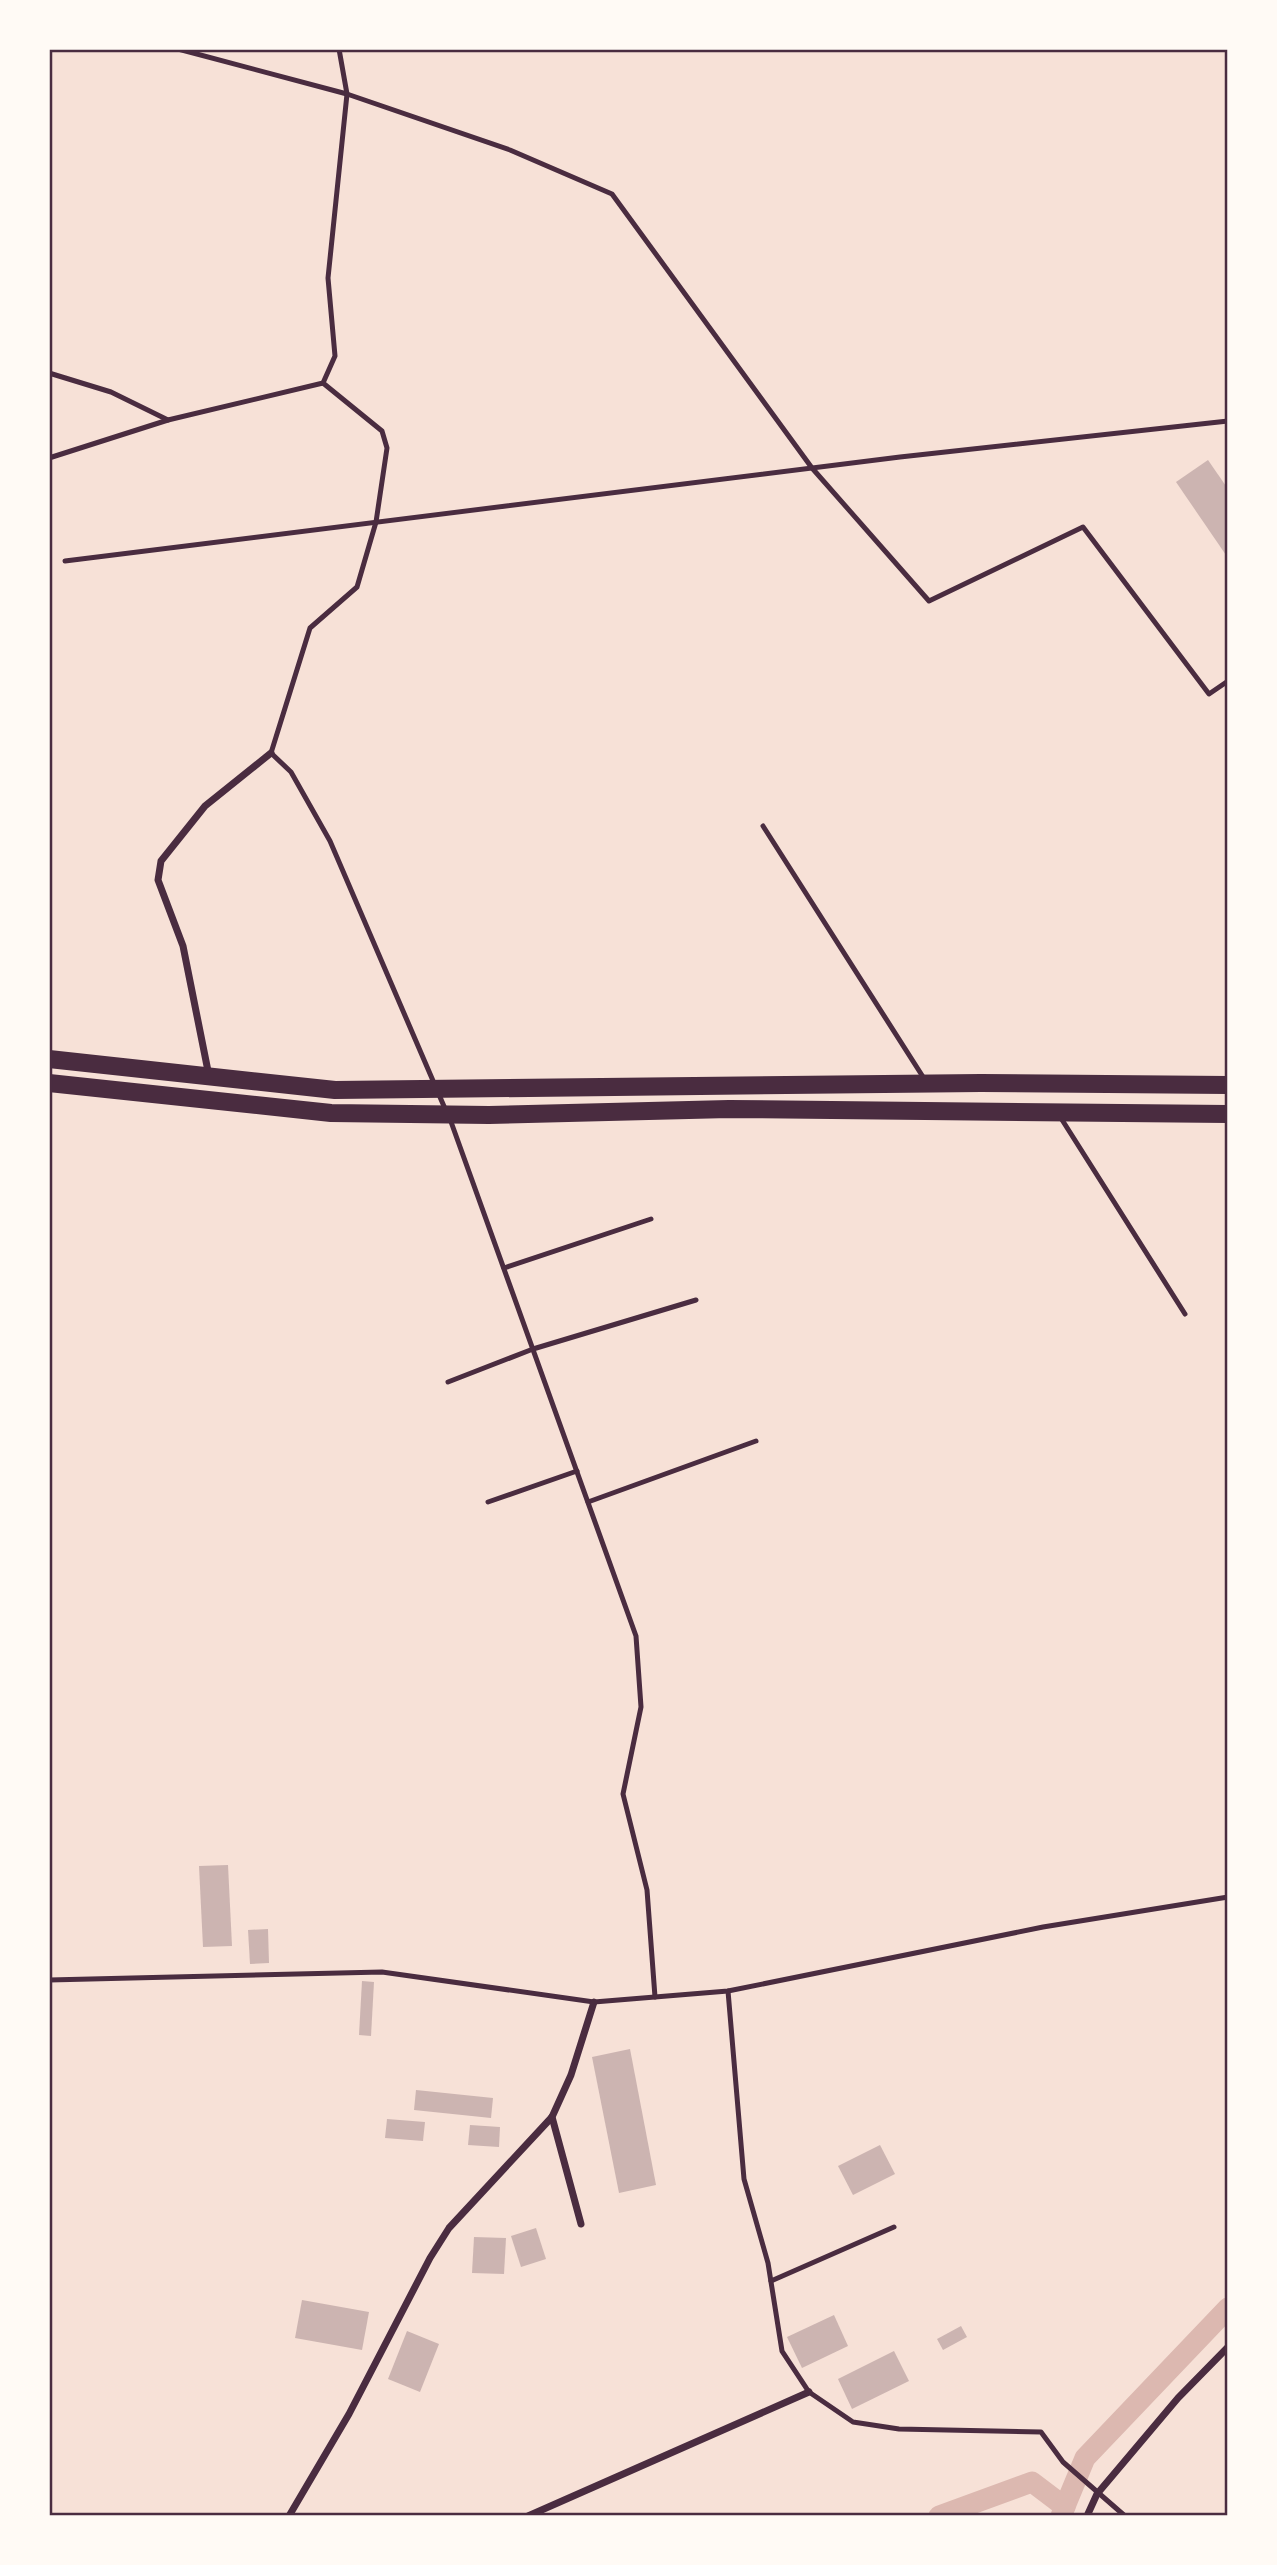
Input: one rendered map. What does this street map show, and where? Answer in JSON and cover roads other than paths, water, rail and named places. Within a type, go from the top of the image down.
[{"type":"main road","points":[[49,1059],[335,1090],[981,1083],[1228,1084]]},
{"type":"main road","points":[[49,1083],[331,1113],[448,1115],[729,1109],[1228,1114]]},
{"type":"main road","points":[[979,1111],[981,1083]]},
{"type":"street","points":[[209,1077],[183,946],[158,880],[161,862],[205,806],[271,753]]},
{"type":"street","points":[[289,2516],[349,2414],[430,2258],[449,2228],[552,2117],[571,2075],[594,2002]]},
{"type":"street","points":[[552,2117],[581,2224]]},
{"type":"street","points":[[1087,2516],[1097,2494],[1178,2398],[1228,2347]]},
{"type":"street","points":[[528,2516],[809,2392]]},
{"type":"lane","points":[[178,49],[346,94],[510,150],[612,194],[812,468],[929,601],[1083,527],[1209,694],[1228,681]]},
{"type":"lane","points":[[323,383],[335,356],[328,278],[346,94],[339,49]]},
{"type":"lane","points":[[49,373],[111,392],[168,420]]},
{"type":"lane","points":[[49,458],[168,420],[323,383]]},
{"type":"lane","points":[[323,383],[382,431],[387,448],[376,522],[357,587],[310,628],[271,753],[291,772],[330,841],[434,1090],[448,1115],[636,1636],[641,1707],[622,1794],[647,1890],[655,1997]]},
{"type":"lane","points":[[65,561],[812,468],[1228,421]]},
{"type":"lane","points":[[763,826],[928,1084]]},
{"type":"lane","points":[[1057,1112],[1185,1314]]},
{"type":"lane","points":[[503,1268],[651,1219]]},
{"type":"lane","points":[[448,1382],[533,1349],[696,1300]]},
{"type":"lane","points":[[588,1502],[756,1441]]},
{"type":"lane","points":[[488,1502],[577,1471]]},
{"type":"lane","points":[[49,1980],[382,1972],[594,2002],[728,1991],[1043,1927],[1228,1897]]},
{"type":"lane","points":[[728,1991],[744,2179],[771,2281],[782,2351],[809,2392],[853,2422],[899,2429],[1041,2432],[1063,2462],[1125,2516]]},
{"type":"lane","points":[[771,2281],[894,2227]]},
{"type":"waterway","points":[[1061,2516],[1085,2458],[1228,2308]]},
{"type":"waterway","points":[[939,2516],[1032,2482],[1065,2507]]}]
